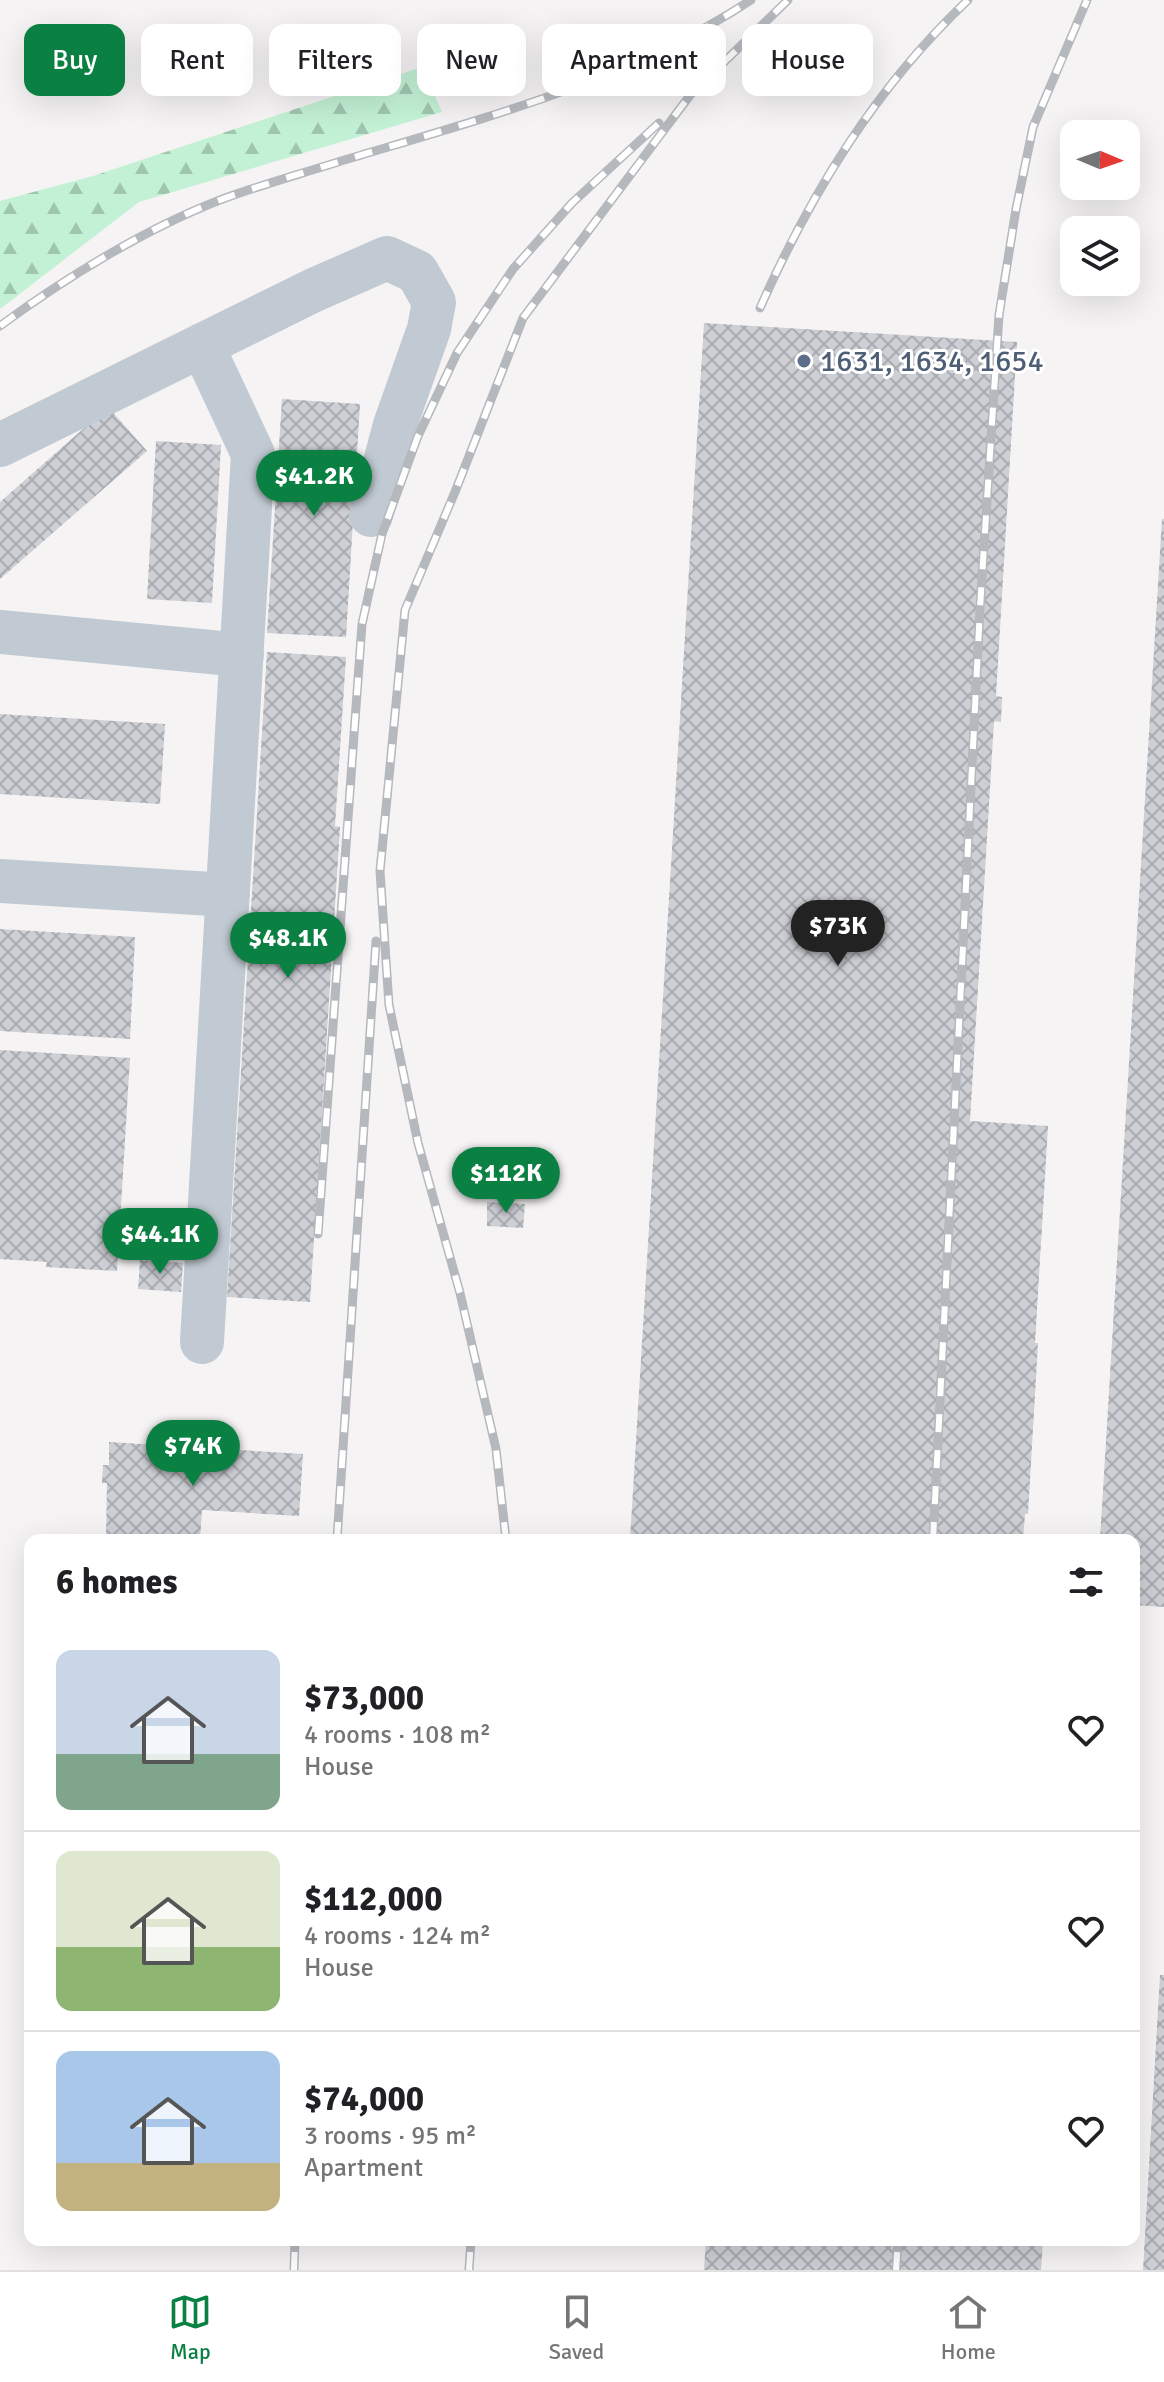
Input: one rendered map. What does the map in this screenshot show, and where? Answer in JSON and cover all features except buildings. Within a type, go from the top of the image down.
[{"type":"lane","points":[[0,445],[314,290],[387,258],[417,272],[434,302],[429,329],[395,425],[371,515]]},
{"type":"lane","points":[[202,345],[253,454],[202,1342]]},
{"type":"lane","points":[[0,632],[242,655]]},
{"type":"lane","points":[[0,881],[228,895]]},
{"type":"green space","points":[[417,69],[417,96],[435,96],[442,112],[139,202],[0,309],[0,201],[93,176],[334,96],[401,96],[401,74]]},
{"type":"railway","points":[[0,326],[106,256],[192,212],[265,184],[552,95],[655,53],[751,0]]},
{"type":"railway","points":[[505,1534],[496,1449],[460,1293],[418,1143],[389,1005],[380,871],[405,610],[523,318],[691,94],[788,0]]},
{"type":"railway","points":[[760,308],[824,183],[875,105],[935,33],[968,0]]},
{"type":"railway","points":[[933,1534],[980,608],[999,315],[1033,127],[1087,0]]},
{"type":"railway","points":[[318,1234],[362,624],[382,534],[418,436],[457,353],[513,269],[572,203],[659,123]]},
{"type":"railway","points":[[337,1534],[376,941]]},
{"type":"railway","points":[[294,2270],[295,2246]]},
{"type":"railway","points":[[469,2270],[471,2246]]},
{"type":"railway","points":[[896,2270],[898,2246]]},
{"type":"place","name":"1631, 1634, 1654","points":[[804,361]]}]
